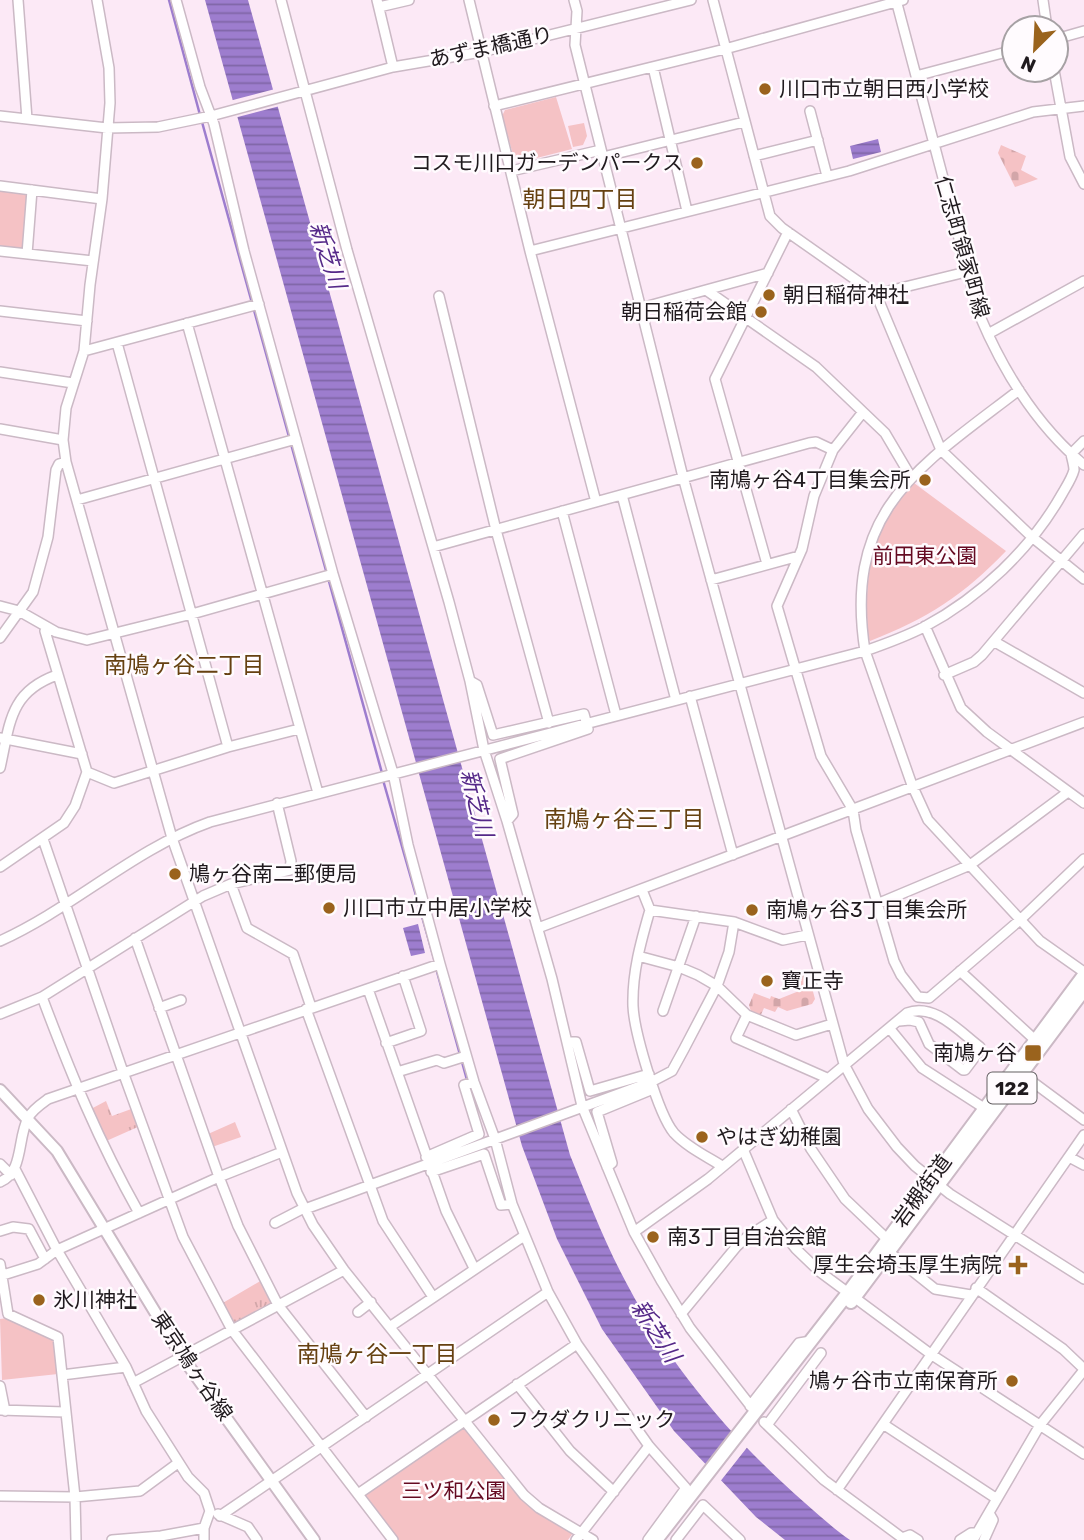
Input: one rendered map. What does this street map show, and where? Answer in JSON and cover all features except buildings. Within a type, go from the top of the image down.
[{"type":"highway","name":"岩槻街道","points":[[757,1418],[805,1342],[890,1253],[984,1108],[1084,973]]},
{"type":"highway","name":"岩槻街道","points":[[656,1540],[700,1491],[757,1418],[851,1295],[887,1239],[1022,1074],[1084,990]]},
{"type":"highway","name":"岩槻街道","points":[[667,1540],[700,1491]]},
{"type":"main road","name":"東京鳩ヶ谷線","points":[[0,1090],[57,1151],[183,1358],[314,1540]]},
{"type":"street","points":[[18,0],[27,119]]},
{"type":"street","points":[[97,0],[108,68],[110,103],[84,351],[66,408],[62,440],[172,838],[304,1208],[344,1270],[524,1495],[579,1536],[593,1540]]},
{"type":"street","points":[[176,0],[200,87],[214,115],[259,304],[333,574],[396,772],[408,845],[466,1056],[495,1139],[512,1204],[548,1292],[577,1344],[649,1446],[687,1488],[648,1540]]},
{"type":"street","points":[[281,0],[347,250],[470,681],[481,751],[507,821],[538,928],[582,1106],[607,1167],[634,1232],[681,1314],[757,1418],[837,1490],[904,1539],[910,1535],[918,1540]]},
{"type":"street","points":[[393,66],[378,4],[409,0]]},
{"type":"street","points":[[468,0],[596,502]]},
{"type":"street","points":[[574,0],[577,11],[575,45],[683,477],[844,1064],[856,1089],[881,1128],[935,1183],[1084,1279]]},
{"type":"street","name":"あずま橋通り","points":[[214,115],[393,66],[481,52],[691,0]]},
{"type":"street","points":[[713,0],[770,215],[788,232],[876,294],[941,450],[1031,537],[1084,579]]},
{"type":"street","points":[[494,106],[725,49],[898,1]]},
{"type":"street","name":"仁志町領家町線","points":[[898,1],[966,272],[988,334],[1019,390],[1045,426],[1084,466]]},
{"type":"street","points":[[916,76],[1000,54]]},
{"type":"street","points":[[653,67],[687,211]]},
{"type":"street","points":[[1057,84],[1070,157],[1084,184]]},
{"type":"street","points":[[530,251],[875,163],[1032,112],[1084,106]]},
{"type":"street","points":[[810,111],[827,176]]},
{"type":"street","points":[[0,116],[107,128],[158,127],[214,115]]},
{"type":"street","points":[[511,171],[670,140],[744,122]]},
{"type":"street","points":[[754,156],[818,140]]},
{"type":"street","points":[[0,186],[102,199]]},
{"type":"street","points":[[27,254],[32,190]]},
{"type":"street","points":[[767,564],[715,379],[788,232]]},
{"type":"street","points":[[0,251],[93,261]]},
{"type":"street","points":[[876,294],[966,272]]},
{"type":"street","points":[[641,308],[768,273]]},
{"type":"street","points":[[988,334],[1084,281]]},
{"type":"street","points":[[706,290],[816,367],[885,433],[911,477]]},
{"type":"street","points":[[439,296],[496,530],[549,723]]},
{"type":"street","points":[[84,351],[259,304]]},
{"type":"street","points":[[0,311],[87,321]]},
{"type":"street","points":[[187,323],[318,793]]},
{"type":"street","points":[[117,343],[228,747]]},
{"type":"street","points":[[0,372],[73,383]]},
{"type":"street","points":[[1019,390],[941,450],[911,477],[888,505],[880,519],[865,562],[861,614],[865,652],[912,785],[928,820],[1040,941],[1084,973]]},
{"type":"street","points":[[863,412],[833,450],[814,496],[799,556],[777,606],[821,756],[853,810],[877,904],[894,961],[901,975],[918,997],[929,998],[1020,920],[1084,859]]},
{"type":"street","points":[[0,429],[62,440]]},
{"type":"street","points":[[77,500],[296,439]]},
{"type":"street","points":[[0,941],[172,838],[210,822],[865,652],[925,626],[990,580],[1031,537],[1070,480],[1074,470],[1071,454],[1084,441]]},
{"type":"street","points":[[432,547],[809,443],[816,442],[833,450]]},
{"type":"street","points":[[0,638],[33,592],[48,537],[56,470],[59,464],[66,462]]},
{"type":"street","points":[[622,495],[676,700]]},
{"type":"street","points":[[562,511],[616,716]]},
{"type":"street","points":[[944,675],[974,662],[995,642],[1084,534]]},
{"type":"street","points":[[711,580],[799,556]]},
{"type":"street","points":[[0,606],[19,611],[47,627],[80,640],[116,635],[333,574]]},
{"type":"street","points":[[925,626],[944,675],[961,708],[971,719],[1084,803]]},
{"type":"street","points":[[0,867],[43,839],[69,817],[87,772],[57,675],[47,627]]},
{"type":"street","points":[[995,642],[1084,693]]},
{"type":"street","points":[[0,768],[3,739],[19,701],[27,690],[44,679],[57,675]]},
{"type":"street","points":[[470,681],[477,685],[494,735],[584,714],[587,723],[588,729],[500,759],[513,814],[507,821]]},
{"type":"street","points":[[690,696],[733,855]]},
{"type":"street","points":[[538,928],[1084,722]]},
{"type":"street","points":[[87,772],[114,783],[228,747],[299,729]]},
{"type":"street","points":[[3,739],[82,754]]},
{"type":"street","points":[[877,904],[970,865],[1069,792]]},
{"type":"street","points":[[0,1014],[42,996],[195,901],[231,884],[286,871],[291,867],[277,803]]},
{"type":"street","points":[[43,839],[183,1237],[232,1330],[393,1540]]},
{"type":"street","points":[[231,884],[247,928],[293,954],[369,1186],[388,1230],[433,1297]]},
{"type":"street","points":[[642,890],[650,910],[638,956],[633,1005],[651,1082],[665,1121],[673,1131],[685,1144],[722,1166]]},
{"type":"street","points":[[650,910],[734,922],[783,940],[807,935]]},
{"type":"street","points":[[663,1011],[696,916]]},
{"type":"street","points":[[607,1167],[612,1163],[597,1112],[672,1071],[717,986],[729,952],[734,922]]},
{"type":"street","points":[[135,938],[238,1226],[278,1305],[366,1417]]},
{"type":"street","points":[[638,956],[679,967],[717,986],[747,1015],[796,1035],[832,1024]]},
{"type":"street","points":[[0,1182],[13,1172],[27,1119],[48,1099],[175,1053],[440,964]]},
{"type":"street","points":[[960,971],[1034,1040]]},
{"type":"street","points":[[386,1042],[421,1031],[403,976]]},
{"type":"street","points":[[368,989],[428,1164],[446,1211],[474,1268]]},
{"type":"street","points":[[42,996],[76,1088],[111,1163],[139,1213]]},
{"type":"street","points":[[159,1008],[181,1000]]},
{"type":"street","points":[[634,1232],[722,1166],[844,1064],[899,1021],[914,1010],[934,1013],[980,1047],[963,1070],[929,1044],[925,1039],[922,1024],[916,1020],[899,1021]]},
{"type":"street","points":[[922,1024],[934,1013]]},
{"type":"street","points":[[747,1015],[736,1038],[827,1078]]},
{"type":"street","points":[[890,1029],[922,1068],[984,1108]]},
{"type":"street","points":[[568,1042],[576,1042],[590,1091],[651,1082]]},
{"type":"street","points":[[397,1072],[437,1060],[444,1063],[466,1056]]},
{"type":"street","points":[[1022,1074],[1084,1120]]},
{"type":"street","points":[[428,1164],[479,1134],[464,1085],[474,1082]]},
{"type":"street","points":[[275,1223],[304,1208],[651,1082]]},
{"type":"street","points":[[791,1109],[811,1149],[845,1199],[887,1239]]},
{"type":"street","points":[[837,1490],[1084,1135]]},
{"type":"street","points":[[743,1149],[773,1220],[796,1249],[820,1272],[932,1355],[1084,1454]]},
{"type":"street","points":[[2,1276],[38,1265],[57,1250],[219,1177],[282,1152]]},
{"type":"street","points":[[428,1164],[484,1154],[501,1205],[512,1204]]},
{"type":"street","points":[[1069,1157],[1084,1165]]},
{"type":"street","points":[[0,1164],[13,1172],[126,1367],[146,1411],[188,1478],[204,1493],[210,1511],[204,1528],[204,1540]]},
{"type":"street","points":[[681,1314],[737,1246],[773,1220]]},
{"type":"street","points":[[0,1231],[13,1227],[29,1229],[46,1259]]},
{"type":"street","points":[[391,1326],[524,1236]]},
{"type":"street","points":[[890,1253],[935,1289],[974,1292],[1063,1349],[1084,1369],[1040,1425],[989,1513],[978,1538],[971,1533],[960,1540]]},
{"type":"street","points":[[0,1264],[4,1314],[58,1337],[75,1497],[76,1540]]},
{"type":"street","points":[[133,1383],[344,1270]]},
{"type":"street","points":[[220,1516],[548,1292]]},
{"type":"street","points":[[358,1312],[371,1302]]},
{"type":"street","points":[[358,1493],[577,1344]]},
{"type":"street","points":[[757,1418],[821,1353]]},
{"type":"street","points":[[62,1375],[126,1367]]},
{"type":"street","points":[[517,1384],[570,1451],[614,1492]]},
{"type":"street","points":[[0,1386],[3,1410],[65,1412]]},
{"type":"street","points":[[883,1424],[998,1499]]},
{"type":"street","points":[[579,1536],[649,1446]]},
{"type":"street","points":[[0,1496],[75,1497],[141,1491],[178,1463]]},
{"type":"street","points":[[676,1540],[703,1505],[740,1540]]},
{"type":"street","points":[[210,1511],[248,1527],[257,1540]]},
{"type":"street","points":[[113,1540],[161,1536],[204,1528]]},
{"type":"green space","points":[[556,97],[572,149],[521,162],[514,158],[502,116],[505,110]]},
{"type":"green space","points":[[584,123],[587,136],[583,145],[573,147],[568,126]]},
{"type":"green space","points":[[1001,145],[1026,156],[1021,170],[1038,179],[1015,187],[998,153]]},
{"type":"green space","points":[[0,190],[26,193],[29,196],[23,249],[0,246]]},
{"type":"green space","name":"前田東公園","points":[[914,483],[1006,551],[975,581],[944,604],[909,624],[870,641],[867,595],[873,555],[887,518]]},
{"type":"green space","points":[[808,973],[815,999],[812,1004],[787,1011],[778,1007],[775,1012],[764,1008],[759,1019],[752,1015],[749,1005],[754,993],[770,999],[771,996],[779,999],[799,991],[796,976]]},
{"type":"green space","points":[[106,1101],[112,1116],[134,1108],[140,1126],[104,1142],[89,1110]]},
{"type":"green space","points":[[235,1122],[241,1137],[212,1147],[208,1134]]},
{"type":"green space","points":[[262,1280],[273,1305],[232,1325],[221,1304]]},
{"type":"green space","points":[[8,1318],[53,1339],[58,1374],[2,1380],[0,1319]]},
{"type":"green space","name":"三ツ和公園","points":[[461,1428],[466,1428],[532,1507],[573,1533],[568,1540],[399,1540],[365,1496],[366,1492]]},
{"type":"shaded area","points":[[205,0],[248,0],[570,1155],[590,1205],[645,1317],[685,1375],[730,1429],[779,1480],[850,1540],[785,1540],[756,1517],[674,1431],[602,1329],[557,1239],[522,1146]]},
{"type":"shaded area","points":[[878,139],[881,152],[853,159],[850,146]]},
{"type":"shaded area","points":[[418,924],[425,953],[411,956],[403,928]]},
{"type":"pier","points":[[275,89],[280,106],[234,118],[229,101]]},
{"type":"pier","points":[[734,1429],[749,1445],[719,1483],[704,1468]]},
{"type":"waterway","points":[[169,0],[200,115]]},
{"type":"waterway","points":[[202,122],[382,773]]},
{"type":"waterway","points":[[383,780],[435,962]]},
{"type":"waterway","points":[[436,968],[467,1080]]},
{"type":"place","name":"川口市立朝日西小学校","points":[[765,89]]},
{"type":"place","name":"コスモ川口ガーデンパークス","points":[[697,163]]},
{"type":"place","name":"朝日稲荷神社","points":[[769,295]]},
{"type":"place","name":"朝日稲荷会館","points":[[761,312]]},
{"type":"place","name":"南鳩ヶ谷4丁目集会所","points":[[925,480]]},
{"type":"place","name":"鳩ヶ谷南二郵便局","points":[[175,874]]},
{"type":"place","name":"川口市立中居小学校","points":[[329,908]]},
{"type":"place","name":"南鳩ヶ谷3丁目集会所","points":[[752,910]]},
{"type":"place","name":"寶正寺","points":[[767,981]]},
{"type":"place","name":"南鳩ヶ谷","points":[[1033,1053]]},
{"type":"place","name":"やはぎ幼稚園","points":[[702,1137]]},
{"type":"place","name":"南3丁目自治会館","points":[[653,1237]]},
{"type":"place","name":"厚生会埼玉厚生病院","points":[[1018,1265]]},
{"type":"place","name":"氷川神社","points":[[39,1300]]},
{"type":"place","name":"鳩ヶ谷市立南保育所","points":[[1012,1381]]},
{"type":"place","name":"フクダクリニック","points":[[494,1420]]},
{"type":"district","name":"朝日四丁目","points":[[580,199]]},
{"type":"district","name":"南鳩ヶ谷二丁目","points":[[184,665]]},
{"type":"district","name":"南鳩ヶ谷三丁目","points":[[624,819]]},
{"type":"district","name":"南鳩ヶ谷一丁目","points":[[377,1354]]},
{"type":"water label","name":"新芝川","points":[[328,255]]},
{"type":"water label","name":"新芝川","points":[[477,803]]},
{"type":"water label","name":"新芝川","points":[[656,1331]]}]
